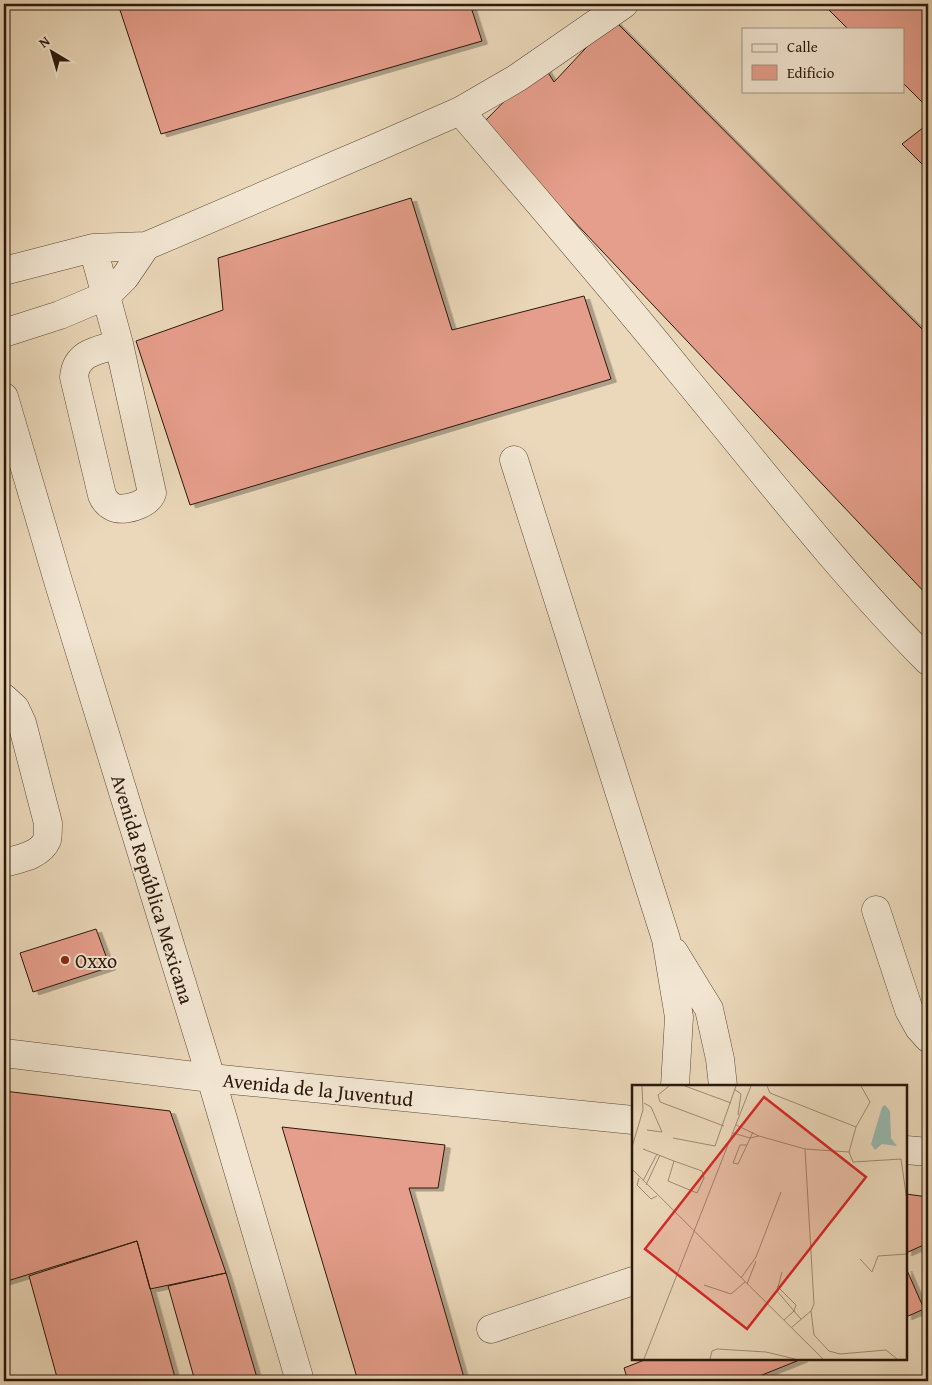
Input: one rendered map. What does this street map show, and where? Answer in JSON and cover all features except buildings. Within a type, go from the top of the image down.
[{"type":"street","points":[[4,271],[93,248],[146,246],[460,111],[517,78],[624,4]]},
{"type":"street","points":[[460,111],[581,252],[817,540],[928,661]]},
{"type":"street","points":[[4,333],[60,315],[106,295],[125,277],[146,246]]},
{"type":"street","points":[[93,248],[119,344],[152,493],[150,499],[141,505],[118,509],[109,505],[102,495],[74,377],[75,369],[83,357],[92,352],[119,344]]},
{"type":"street","name":"Avenida República Mexicana","points":[[4,397],[62,594],[211,1078],[300,1381]]},
{"type":"street","points":[[514,460],[666,939],[679,1017],[675,1085]]},
{"type":"street","points":[[4,698],[15,708],[22,723],[48,823],[47,839],[40,849],[28,856],[4,863]]},
{"type":"street","points":[[876,910],[919,1011],[920,1028],[928,1038]]},
{"type":"street","points":[[666,939],[709,1009],[720,1059],[723,1085]]},
{"type":"street","name":"Avenida de la Juventud","points":[[4,1053],[211,1078],[632,1120]]},
{"type":"street","points":[[907,1150],[928,1152]]},
{"type":"street","points":[[491,1329],[632,1281]]},
{"type":"place","name":"Oxxo","points":[[65,960]]}]
